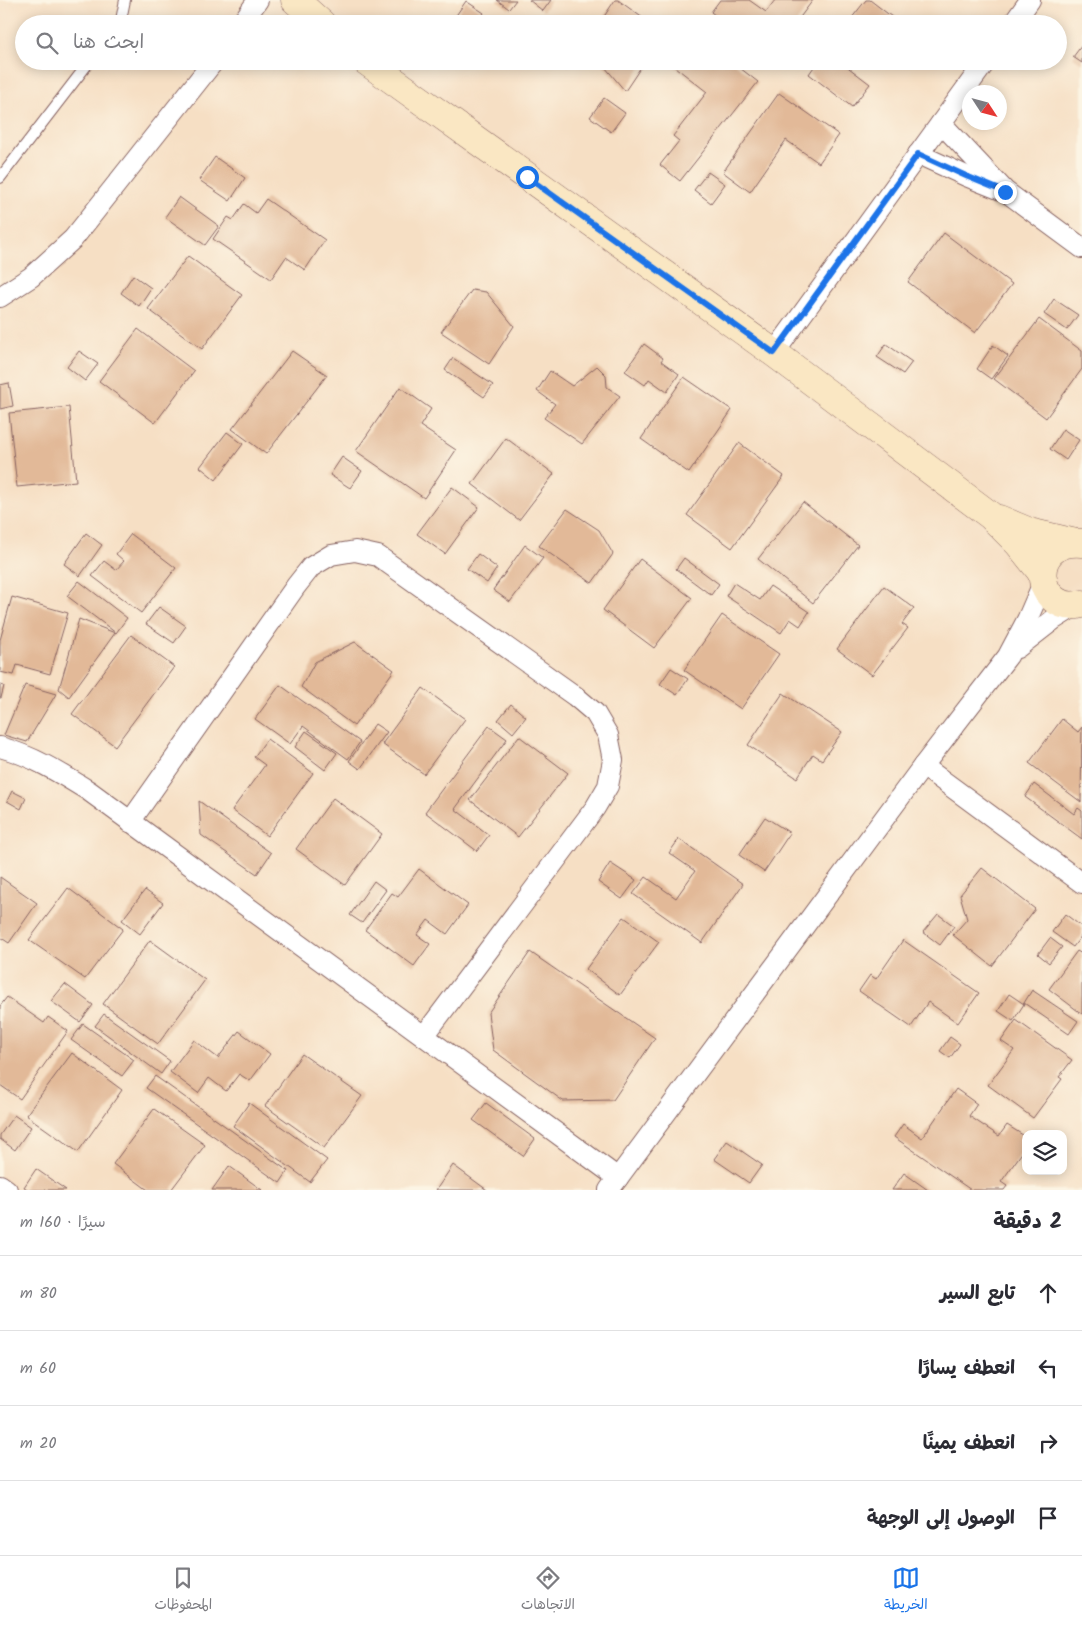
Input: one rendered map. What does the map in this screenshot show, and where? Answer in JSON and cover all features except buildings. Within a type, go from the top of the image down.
[{"type":"street","points":[[247,15],[258,0]]},
{"type":"street","points":[[295,0],[312,15]]},
{"type":"street","points":[[1018,15],[1026,1]]},
{"type":"street","points":[[0,297],[30,277],[73,239],[207,70]]},
{"type":"street","points":[[379,70],[774,353],[991,516],[1018,543],[1042,578],[1049,593],[1056,600],[1066,604],[1080,604]]},
{"type":"street","points":[[774,353],[979,70]]},
{"type":"street","points":[[941,123],[1005,192],[1082,248]]},
{"type":"street","points":[[918,154],[1005,192]]},
{"type":"street","points":[[991,516],[1030,532],[1077,542]]},
{"type":"street","points":[[1008,656],[1027,620],[1042,578],[1044,562],[1051,552],[1060,545],[1077,542]]},
{"type":"street","points":[[130,822],[296,586],[311,567],[331,555],[355,551],[378,556],[575,696],[595,713],[608,735],[613,760],[608,786],[595,808],[424,1036]]},
{"type":"street","points":[[0,747],[19,752],[55,769],[130,822],[424,1036],[614,1184],[922,766],[1008,656],[1029,637],[1080,604]]},
{"type":"street","points":[[922,766],[1082,883]]},
{"type":"street","points":[[0,1185],[7,1190]]},
{"type":"lane","points":[[122,15],[125,0]]},
{"type":"lane","points":[[0,178],[83,70]]},
{"type":"route","points":[[527,177],[774,353],[918,154],[1005,192]]}]
